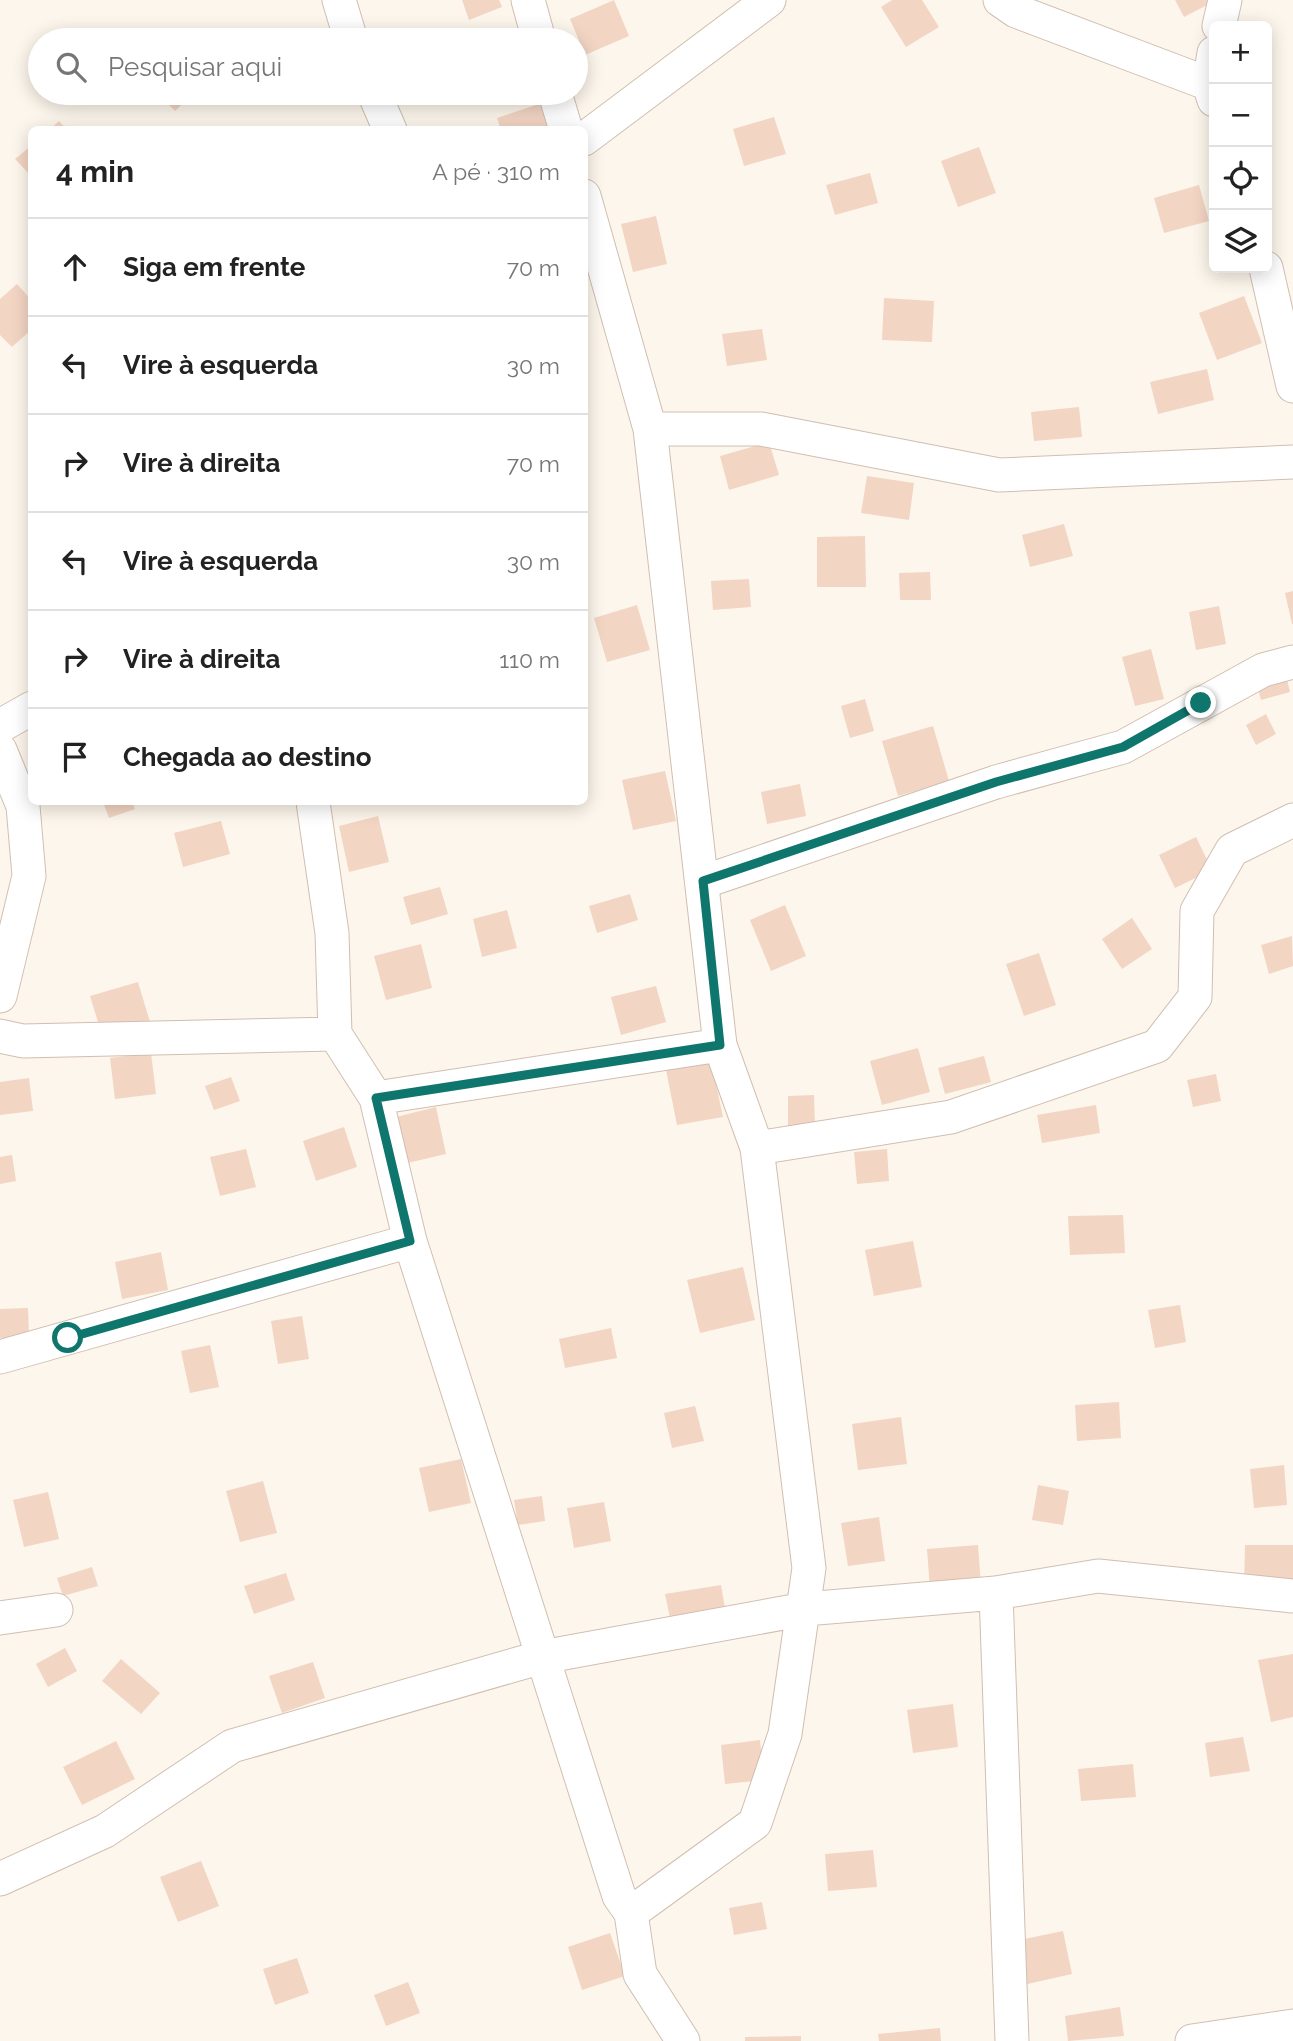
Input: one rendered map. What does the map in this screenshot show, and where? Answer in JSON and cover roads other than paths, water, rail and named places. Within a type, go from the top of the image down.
[{"type":"street","points":[[339,0],[347,28]]},
{"type":"street","points":[[528,0],[536,28]]},
{"type":"street","points":[[588,136],[739,19],[769,0]]},
{"type":"street","points":[[1000,0],[1016,11],[1209,78]]},
{"type":"street","points":[[1220,21],[1225,0]]},
{"type":"street","points":[[379,105],[388,126]]},
{"type":"street","points":[[558,105],[564,126]]},
{"type":"street","points":[[588,210],[650,429],[720,1045],[757,1148],[809,1568],[785,1734],[755,1823],[631,1913]]},
{"type":"street","points":[[1267,273],[1293,386]]},
{"type":"street","points":[[650,429],[761,429],[999,475],[1293,462]]},
{"type":"street","points":[[703,881],[996,782],[1123,747],[1263,670],[1293,662]]},
{"type":"street","points":[[0,726],[28,710]]},
{"type":"street","points":[[0,750],[23,806],[29,876],[0,996]]},
{"type":"street","points":[[313,805],[332,933],[335,1034],[376,1098],[410,1241],[619,1896],[631,1913],[640,1973],[683,2041]]},
{"type":"street","points":[[757,1148],[951,1117],[1157,1046],[1195,997],[1197,911],[1232,850],[1293,820]]},
{"type":"street","points":[[0,1036],[23,1041],[335,1034]]},
{"type":"street","points":[[376,1098],[720,1045]]},
{"type":"street","points":[[0,1356],[410,1241]]},
{"type":"street","points":[[0,1879],[105,1831],[232,1746],[542,1657],[805,1609],[996,1593],[1098,1576],[1293,1596]]},
{"type":"street","points":[[996,1593],[1012,2041]]},
{"type":"street","points":[[0,1618],[56,1610]]},
{"type":"street","points":[[1192,2041],[1293,2026]]}]
